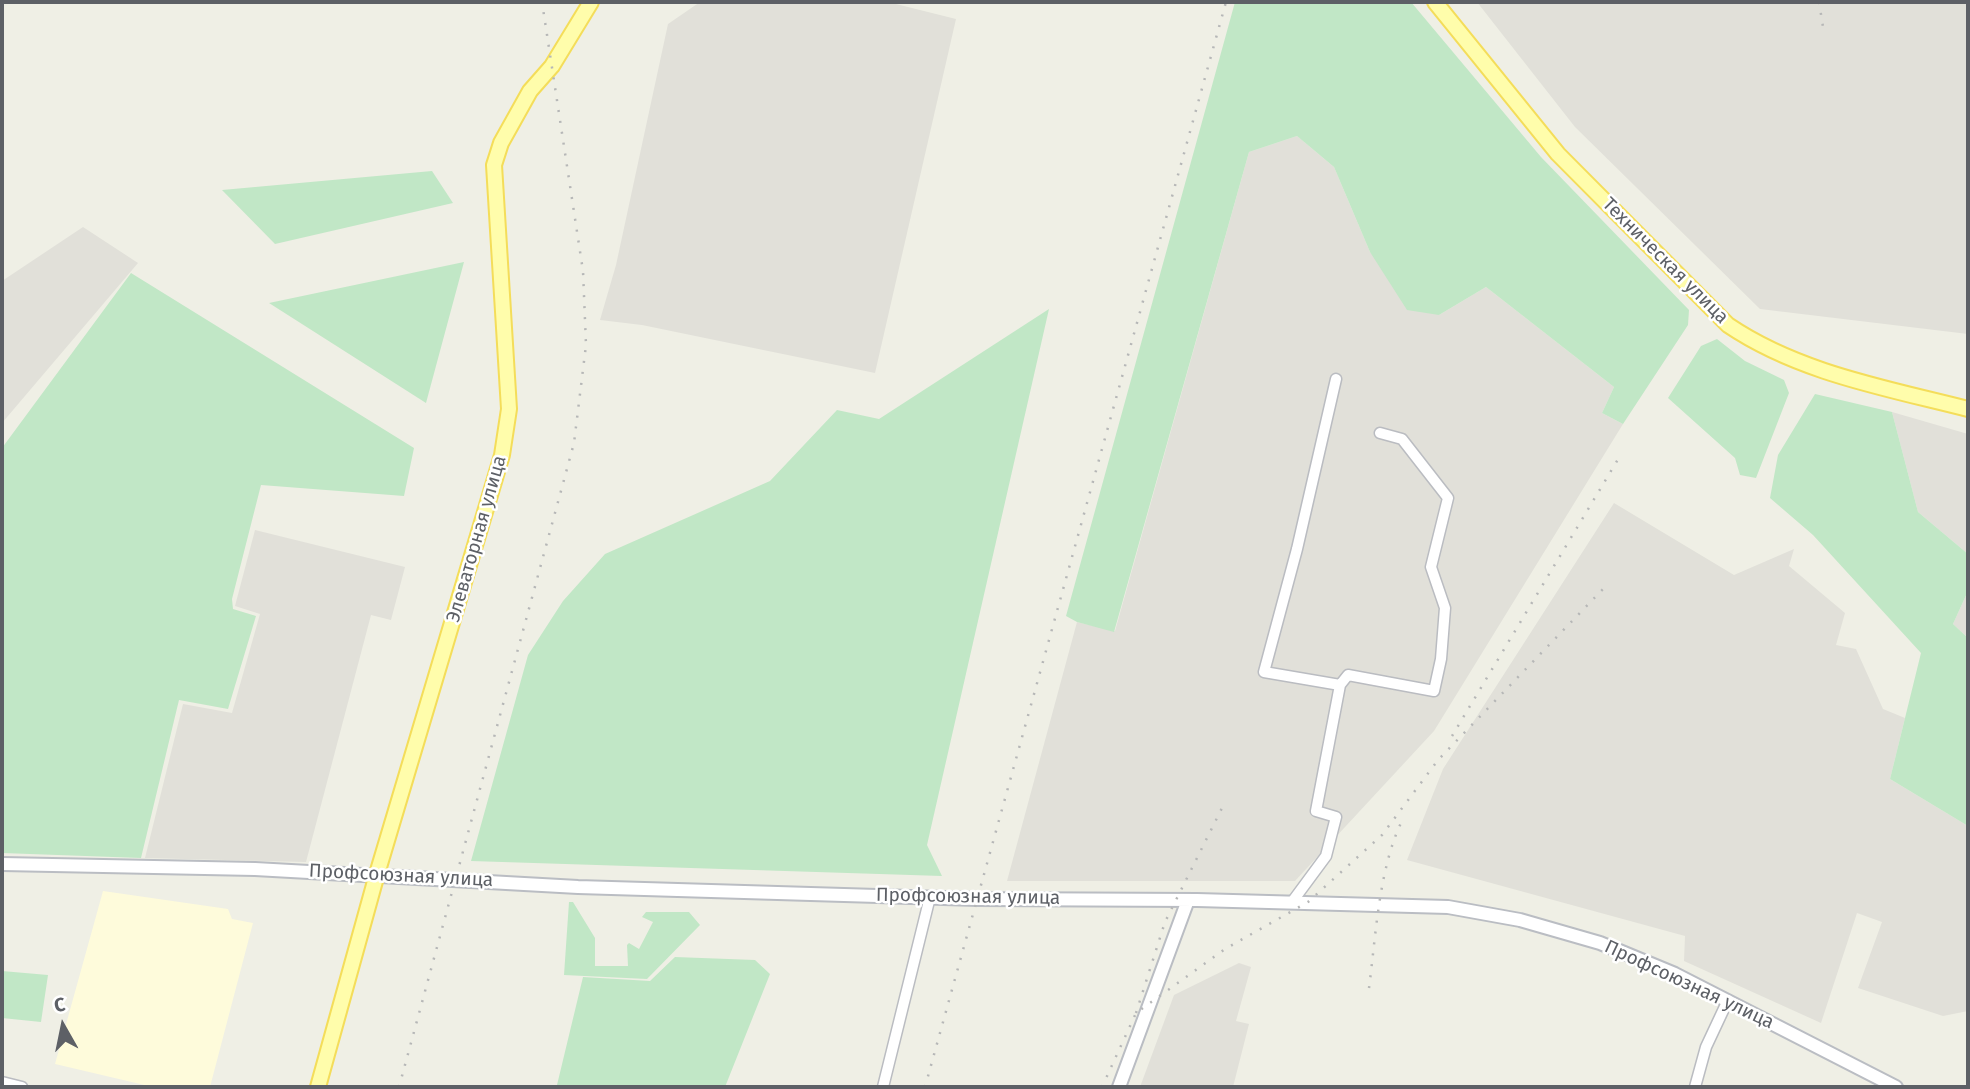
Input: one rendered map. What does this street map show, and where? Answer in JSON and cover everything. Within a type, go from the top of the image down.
[{"type":"main road","name":"Элеваторная улица","points":[[318,1087],[377,874],[502,455],[509,409],[494,165],[501,143],[530,91],[552,66],[591,2]]},
{"type":"main road","name":"Техническая улица","points":[[1435,2],[1558,154],[1728,325],[1757,345],[1803,365],[1968,409]]},
{"type":"main road","name":"Профсоюзная улица","points":[[2,864],[377,874],[578,887],[1448,907],[1520,920],[1600,943],[1728,1000],[1896,1087]]},
{"type":"main road","points":[[1119,1087],[1188,900]]},
{"type":"street","points":[[1336,379],[1297,549],[1264,672],[1340,685]]},
{"type":"street","points":[[1292,902],[1326,856],[1336,817],[1317,811],[1340,685],[1348,675],[1434,691],[1441,659],[1445,608],[1431,567],[1448,498],[1402,439],[1380,433]]},
{"type":"street","points":[[883,1087],[930,897]]},
{"type":"street","points":[[1695,1087],[1706,1047],[1728,1000]]},
{"type":"street","points":[[2,1082],[22,1087]]},
{"type":"shaded area","points":[[700,2],[888,2],[956,19],[875,373],[642,325],[600,320],[616,265],[668,24]]},
{"type":"shaded area","points":[[1477,2],[1968,2],[1968,334],[1760,309],[1575,127]]},
{"type":"shaded area","points":[[1297,136],[1334,167],[1370,252],[1439,315],[1486,287],[1614,387],[1602,413],[1623,424],[1434,731],[1295,881],[1007,881],[1077,622],[1115,631],[1249,152]]},
{"type":"shaded area","points":[[83,227],[138,263],[2,423],[2,281]]},
{"type":"shaded area","points":[[1892,412],[1968,434],[1968,554],[1918,512]]},
{"type":"shaded area","points":[[1614,503],[1734,575],[1794,549],[1789,566],[1845,613],[1836,645],[1856,649],[1883,709],[1905,718],[1890,779],[1968,826],[1968,1011],[1943,1016],[1858,988],[1882,922],[1857,913],[1821,1023],[1684,961],[1685,936],[1407,860],[1443,769]]},
{"type":"shaded area","points":[[255,530],[405,567],[391,620],[371,615],[306,862],[145,858],[183,704],[232,713],[260,614],[235,606]]},
{"type":"shaded area","points":[[1968,591],[1968,638],[1953,624]]},
{"type":"shaded area","points":[[103,891],[228,909],[232,919],[253,923],[210,1087],[153,1087],[55,1064]]},
{"type":"shaded area","points":[[1239,963],[1251,967],[1236,1021],[1249,1024],[1233,1087],[1140,1087],[1174,995]]},
{"type":"green space","points":[[1235,2],[1411,2],[1541,157],[1689,310],[1688,325],[1623,424],[1602,413],[1614,387],[1486,287],[1439,315],[1407,310],[1370,252],[1334,167],[1297,136],[1249,152],[1114,632],[1077,622],[1066,616]]},
{"type":"green space","points":[[432,171],[453,203],[275,244],[222,190]]},
{"type":"green space","points":[[464,262],[426,403],[269,303]]},
{"type":"green space","points":[[131,273],[414,448],[404,496],[261,485],[232,599],[233,609],[256,616],[228,709],[179,700],[141,858],[2,853],[2,448]]},
{"type":"green space","points":[[1049,309],[927,845],[942,876],[471,861],[528,655],[563,601],[605,554],[770,481],[837,410],[879,419]]},
{"type":"green space","points":[[1717,339],[1745,361],[1784,380],[1789,393],[1756,478],[1740,475],[1735,458],[1668,398],[1701,346]]},
{"type":"green space","points":[[1815,394],[1892,412],[1918,512],[1968,554],[1968,591],[1953,624],[1968,638],[1968,826],[1890,779],[1921,653],[1813,535],[1770,498],[1778,455]]},
{"type":"green space","points":[[569,902],[573,902],[595,938],[595,966],[628,966],[627,945],[629,943],[639,949],[653,922],[642,917],[646,912],[689,912],[700,925],[647,979],[564,975]]},
{"type":"green space","points":[[675,957],[755,960],[770,974],[725,1087],[557,1085],[583,977],[650,981]]},
{"type":"green space","points":[[2,971],[48,975],[41,1022],[2,1018]]},
{"type":"railway","points":[[399,1087],[574,443],[586,345],[583,271],[542,2]]},
{"type":"railway","points":[[925,1087],[1226,2]]},
{"type":"railway","points":[[1819,2],[1824,33]]},
{"type":"railway","points":[[1452,736],[1620,456]]},
{"type":"railway","points":[[1102,1087],[1136,1013],[1225,949],[1308,902],[1382,835],[1438,760],[1603,589]]},
{"type":"railway","points":[[1136,1013],[1165,922],[1225,802]]},
{"type":"railway","points":[[1369,988],[1384,878],[1389,856],[1404,817]]}]
